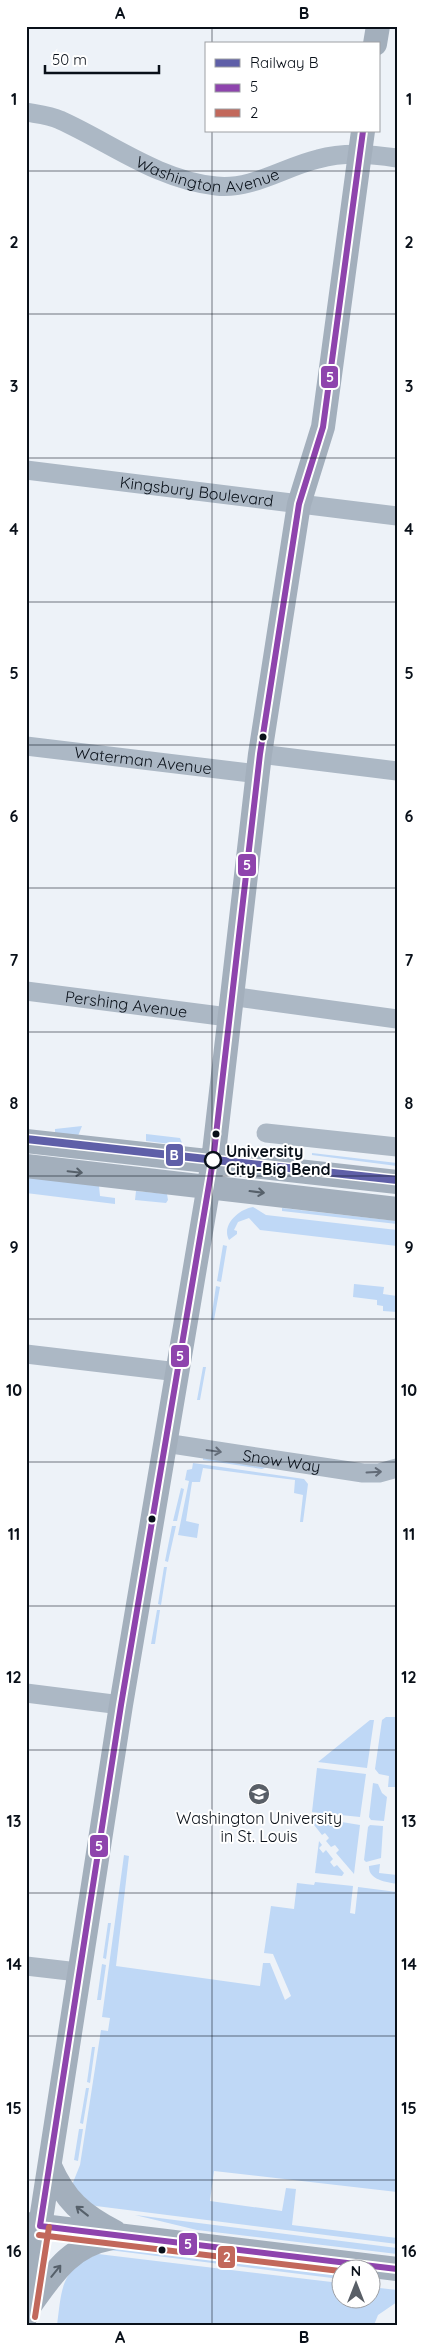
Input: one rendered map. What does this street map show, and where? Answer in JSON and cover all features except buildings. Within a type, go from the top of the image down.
[{"type":"main road","points":[[375,42],[378,26]]},
{"type":"main road","points":[[27,2310],[33,2225],[50,2166],[78,1972],[121,1705],[213,1161],[229,1007],[259,764],[299,504],[323,427],[362,143]]},
{"type":"main road","points":[[26,1141],[397,1182]]},
{"type":"main road","points":[[26,1166],[397,1209]]},
{"type":"main road","points":[[50,2166],[67,2199],[92,2219],[123,2236]]},
{"type":"main road","points":[[33,2225],[397,2269]]},
{"type":"main road","points":[[27,2310],[54,2272],[75,2252],[88,2244],[123,2236]]},
{"type":"street","name":"Washington Avenue","points":[[26,112],[58,119],[111,147],[179,179],[217,186],[237,186],[257,181],[362,143],[397,158]]},
{"type":"street","name":"Kingsbury Boulevard","points":[[26,470],[397,516]]},
{"type":"street","name":"Waterman Avenue","points":[[26,746],[259,764],[397,772]]},
{"type":"street","name":"Pershing Avenue","points":[[26,991],[397,1019]]},
{"type":"street","points":[[266,1133],[397,1147]]},
{"type":"street","points":[[26,1354],[178,1372]]},
{"type":"street","name":"Snow Way","points":[[166,1443],[363,1473],[380,1473],[397,1468]]},
{"type":"street","points":[[26,1693],[121,1705]]},
{"type":"street","points":[[26,1966],[78,1972]]},
{"type":"shaded area","points":[[82,1126],[78,1136],[55,1134],[55,1129]]},
{"type":"shaded area","points":[[146,1134],[180,1138],[182,1143],[179,1145],[146,1141]]},
{"type":"shaded area","points":[[312,1153],[397,1163],[397,1166],[312,1155]]},
{"type":"shaded area","points":[[26,1175],[99,1186],[100,1196],[115,1198],[115,1204],[26,1193]]},
{"type":"shaded area","points":[[136,1191],[167,1194],[168,1200],[166,1203],[135,1200]]},
{"type":"shaded area","points":[[253,1207],[266,1215],[397,1230],[397,1246],[260,1230],[249,1218],[238,1222],[234,1230],[237,1231],[237,1234],[229,1240],[227,1229],[229,1223],[237,1214]]},
{"type":"shaded area","points":[[282,1208],[397,1221],[397,1224],[282,1211]]},
{"type":"shaded area","points":[[223,1245],[227,1246],[221,1282],[217,1281]]},
{"type":"shaded area","points":[[354,1284],[384,1287],[383,1294],[397,1296],[397,1312],[383,1311],[383,1306],[377,1305],[377,1300],[353,1297]]},
{"type":"shaded area","points":[[216,1286],[220,1287],[214,1320],[211,1320]]},
{"type":"shaded area","points":[[203,1367],[206,1367],[200,1400],[197,1400]]},
{"type":"shaded area","points":[[203,1458],[267,1467],[262,1469],[203,1460]]},
{"type":"shaded area","points":[[193,1463],[304,1479],[308,1484],[303,1522],[300,1522],[303,1495],[294,1493],[295,1480],[203,1468],[200,1482],[192,1482],[186,1521],[199,1524],[197,1538],[178,1535],[189,1481],[185,1480],[187,1470],[192,1469]]},
{"type":"shaded area","points":[[181,1488],[184,1489],[177,1521],[173,1521]]},
{"type":"shaded area","points":[[172,1526],[176,1526],[168,1562],[165,1561]]},
{"type":"shaded area","points":[[164,1567],[167,1567],[161,1605],[158,1604]]},
{"type":"shaded area","points":[[157,1610],[160,1610],[155,1644],[151,1644]]},
{"type":"shaded area","points":[[397,1706],[397,1787],[388,1787],[389,1776],[379,1774],[375,1769],[382,1720],[386,1717],[395,1717]]},
{"type":"shaded area","points":[[370,1720],[374,1720],[367,1768],[318,1762]]},
{"type":"shaded area","points":[[317,1768],[366,1774],[360,1817],[312,1812]]},
{"type":"shaded area","points":[[373,1783],[378,1784],[382,1793],[387,1797],[384,1821],[371,1820],[369,1817]]},
{"type":"shaded area","points":[[311,1817],[360,1825],[354,1874],[336,1853],[339,1850],[335,1845],[331,1847],[326,1841],[329,1838],[325,1833],[322,1835],[311,1821]]},
{"type":"shaded area","points":[[370,1825],[383,1826],[381,1858],[366,1862],[364,1860],[368,1827]]},
{"type":"shaded area","points":[[319,1841],[322,1845],[319,1848],[323,1853],[326,1850],[333,1859],[330,1862],[334,1867],[337,1865],[344,1873],[342,1876],[315,1873]]},
{"type":"shaded area","points":[[124,1855],[129,1856],[116,1966],[260,1986],[263,1963],[270,1963],[285,2000],[291,1996],[273,1954],[264,1953],[271,1906],[294,1909],[297,1883],[314,1885],[315,1882],[353,1886],[350,1913],[355,1914],[358,1887],[397,1892],[397,2192],[214,2171],[210,2201],[282,2211],[286,2188],[296,2189],[292,2225],[397,2238],[397,2244],[96,2206],[92,2205],[72,2185],[80,2165],[101,2030],[108,2031],[110,2018],[102,2017]]},
{"type":"shaded area","points":[[380,1864],[379,1873],[397,1875],[397,1884],[378,1880],[371,1874],[369,1866]]},
{"type":"shaded area","points":[[108,1923],[111,1923],[106,1959],[103,1958]]},
{"type":"shaded area","points":[[102,1964],[106,1965],[101,2000],[97,2000]]},
{"type":"shaded area","points":[[92,2047],[95,2047],[90,2083],[87,2082]]},
{"type":"shaded area","points":[[86,2088],[89,2088],[83,2124],[80,2123]]},
{"type":"shaded area","points":[[79,2129],[83,2129],[78,2161],[74,2160]]},
{"type":"shaded area","points":[[135,2215],[397,2248],[397,2254],[197,2230]]},
{"type":"shaded area","points":[[117,2248],[330,2274],[330,2278],[109,2250]]},
{"type":"shaded area","points":[[98,2254],[330,2282],[330,2308],[380,2308],[380,2288],[397,2290],[397,2302],[378,2315],[374,2325],[57,2325],[65,2282],[76,2266]]},
{"type":"rail line","name":"B","points":[[26,1139],[397,1180]]},
{"type":"transit line","name":"5","points":[[363,132],[323,427],[299,504],[260,754],[213,1161],[121,1705],[40,2226],[397,2269]]},
{"type":"transit line","name":"2","points":[[35,2317],[49,2227]]},
{"type":"transit line","name":"2","points":[[39,2235],[330,2270]]},
{"type":"place","name":"University City-Big Bend","points":[[213,1160]]},
{"type":"place","name":"Washington University in St. Louis","points":[[259,1794]]}]
